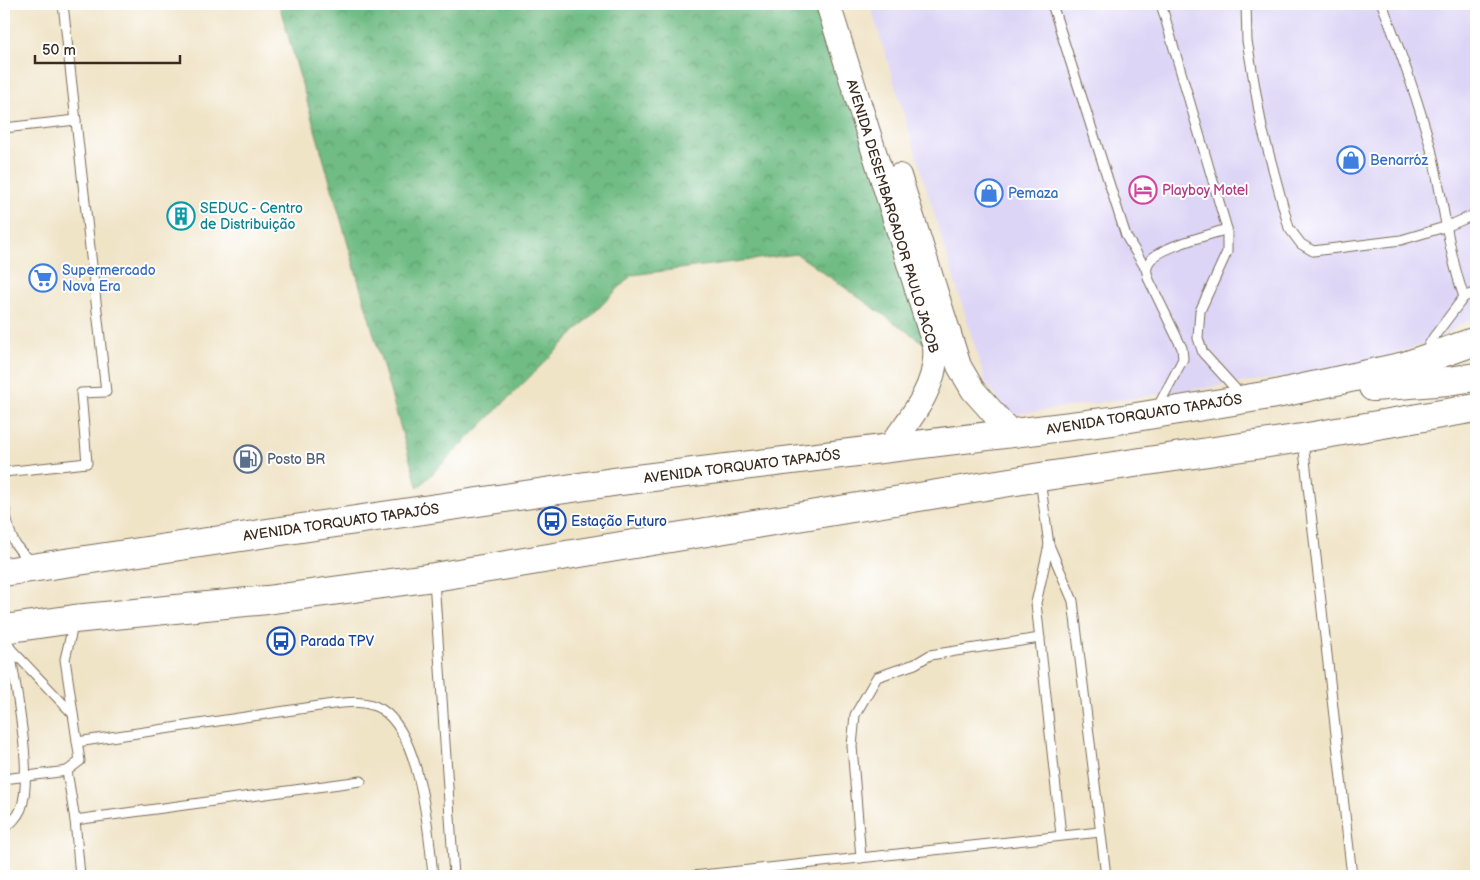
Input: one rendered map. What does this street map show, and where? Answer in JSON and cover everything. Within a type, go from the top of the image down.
[{"type":"highway","name":"AVENIDA TORQUATO TAPAJÓS","points":[[4,572],[620,481],[1012,434],[1153,414],[1276,394],[1420,361],[1476,340]]},
{"type":"highway","points":[[1276,394],[1448,381],[1476,376]]},
{"type":"highway","points":[[6,636],[74,620],[266,600],[434,577],[1040,477],[1302,438],[1476,408]]},
{"type":"street","name":"AVENIDA DESEMBARGADOR PAULO JACOB","points":[[828,4],[935,347],[936,360],[930,384],[910,419],[888,449]]},
{"type":"street","name":"AVENIDA DESEMBARGADOR PAULO JACOB","points":[[845,4],[959,366],[973,390],[1012,434]]},
{"type":"lane","points":[[4,472],[87,463],[81,393],[106,392],[63,4]]},
{"type":"lane","points":[[1052,4],[1126,236],[1146,269],[1149,280],[1182,348],[1183,359],[1153,414]]},
{"type":"lane","points":[[1161,4],[1227,229],[1227,252],[1200,311],[1198,338],[1203,353],[1246,399]]},
{"type":"lane","points":[[1246,4],[1247,41],[1262,128],[1289,228],[1301,244],[1313,251],[1400,240],[1448,226],[1476,214]]},
{"type":"lane","points":[[1382,4],[1430,145],[1448,226],[1454,270],[1464,298]]},
{"type":"lane","points":[[4,128],[76,120]]},
{"type":"lane","points":[[1146,269],[1149,260],[1163,250],[1227,229]]},
{"type":"lane","points":[[1420,361],[1433,338],[1464,298],[1476,292]]},
{"type":"lane","points":[[1302,438],[1352,876]]},
{"type":"lane","points":[[1040,477],[1049,545],[1073,601],[1106,876]]},
{"type":"lane","points":[[4,503],[14,545],[26,558],[42,566]]},
{"type":"lane","points":[[1049,545],[1036,603],[1061,835]]},
{"type":"lane","points":[[434,577],[454,876]]},
{"type":"lane","points":[[4,779],[68,771],[80,761],[71,712],[65,659],[74,620]]},
{"type":"lane","points":[[6,636],[71,712]]},
{"type":"lane","points":[[4,829],[14,821],[21,808],[26,776],[6,636]]},
{"type":"lane","points":[[862,858],[852,746],[855,715],[877,677],[915,664],[930,655],[1040,638]]},
{"type":"lane","points":[[77,742],[359,701],[381,710],[401,729],[421,788],[428,821],[433,876]]},
{"type":"lane","points":[[68,771],[80,876]]},
{"type":"lane","points":[[75,820],[361,781]]},
{"type":"lane","points":[[693,876],[1100,832]]},
{"type":"shaded area","points":[[870,4],[1476,4],[1476,316],[1437,339],[1362,366],[1011,415],[986,383]]},
{"type":"green space","points":[[279,4],[821,4],[935,351],[797,254],[632,275],[418,488]]},
{"type":"place","name":"Benarróz","points":[[1351,160]]},
{"type":"place","name":"Playboy Motel","points":[[1143,190]]},
{"type":"place","name":"Pemaza","points":[[989,193]]},
{"type":"place","name":"SEDUC - Centro de Distribuição","points":[[181,216]]},
{"type":"place","name":"Supermercado Nova Era","points":[[43,278]]},
{"type":"place","name":"Posto BR","points":[[248,459]]},
{"type":"place","name":"Estação Futuro","points":[[552,521]]},
{"type":"place","name":"Parada TPV","points":[[281,641]]}]
